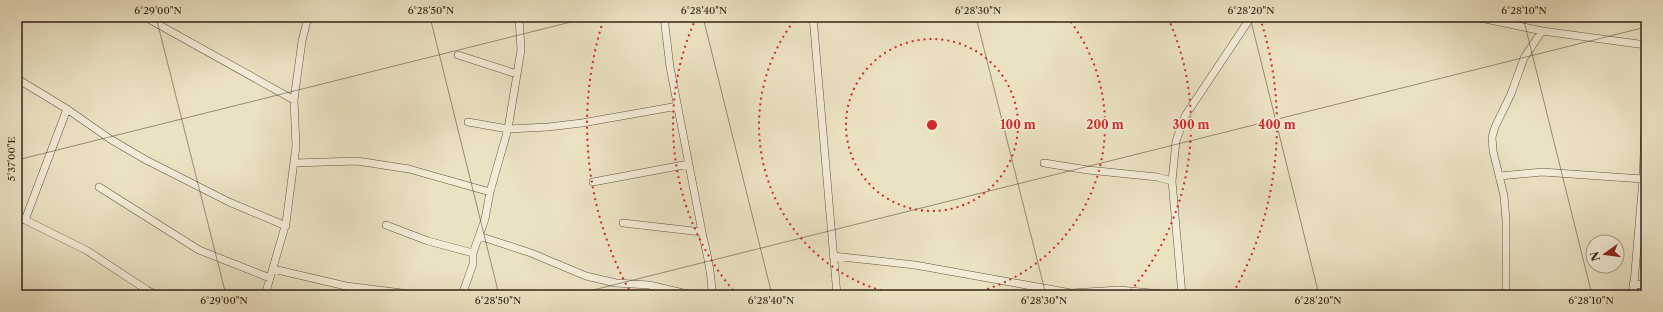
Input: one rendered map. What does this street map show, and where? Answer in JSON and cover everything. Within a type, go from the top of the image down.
[{"type":"street","points":[[145,17],[294,100]]},
{"type":"street","points":[[265,295],[286,226],[296,146],[294,100],[302,42],[308,17]]},
{"type":"street","points":[[462,295],[473,264],[473,253],[485,219],[490,192],[508,129],[521,50],[519,17]]},
{"type":"street","points":[[664,17],[670,66],[710,268],[712,295]]},
{"type":"street","points":[[813,17],[837,295]]},
{"type":"street","points":[[1182,295],[1172,181],[1176,141],[1185,116],[1251,17]]},
{"type":"street","points":[[1413,18],[1431,17]]},
{"type":"street","points":[[1476,17],[1496,19],[1542,31],[1646,45]]},
{"type":"street","points":[[1506,295],[1506,220],[1500,176],[1493,151],[1492,137],[1495,127],[1511,94],[1524,58],[1542,31]]},
{"type":"street","points":[[458,55],[517,74]]},
{"type":"street","points":[[19,80],[67,109],[110,139],[146,160],[229,202],[286,226]]},
{"type":"street","points":[[1633,295],[1643,179],[1646,102]]},
{"type":"street","points":[[468,122],[508,129],[548,127],[582,123],[678,106]]},
{"type":"street","points":[[25,220],[67,109]]},
{"type":"street","points":[[294,163],[357,161],[409,169],[490,192]]},
{"type":"street","points":[[593,182],[689,164]]},
{"type":"street","points":[[1044,164],[1157,177],[1172,181]]},
{"type":"street","points":[[1500,176],[1542,172],[1643,179]]},
{"type":"street","points":[[99,187],[199,250],[270,278]]},
{"type":"street","points":[[17,216],[86,250],[156,295]]},
{"type":"street","points":[[623,223],[702,232]]},
{"type":"street","points":[[386,225],[428,241],[473,253]]},
{"type":"street","points":[[479,236],[530,253],[586,276],[616,283],[649,285],[692,295]]},
{"type":"street","points":[[833,256],[915,265],[1071,293],[1119,290],[1174,295]]},
{"type":"street","points":[[273,269],[346,286],[410,295]]},
{"type":"street","points":[[1634,284],[1646,285]]}]
